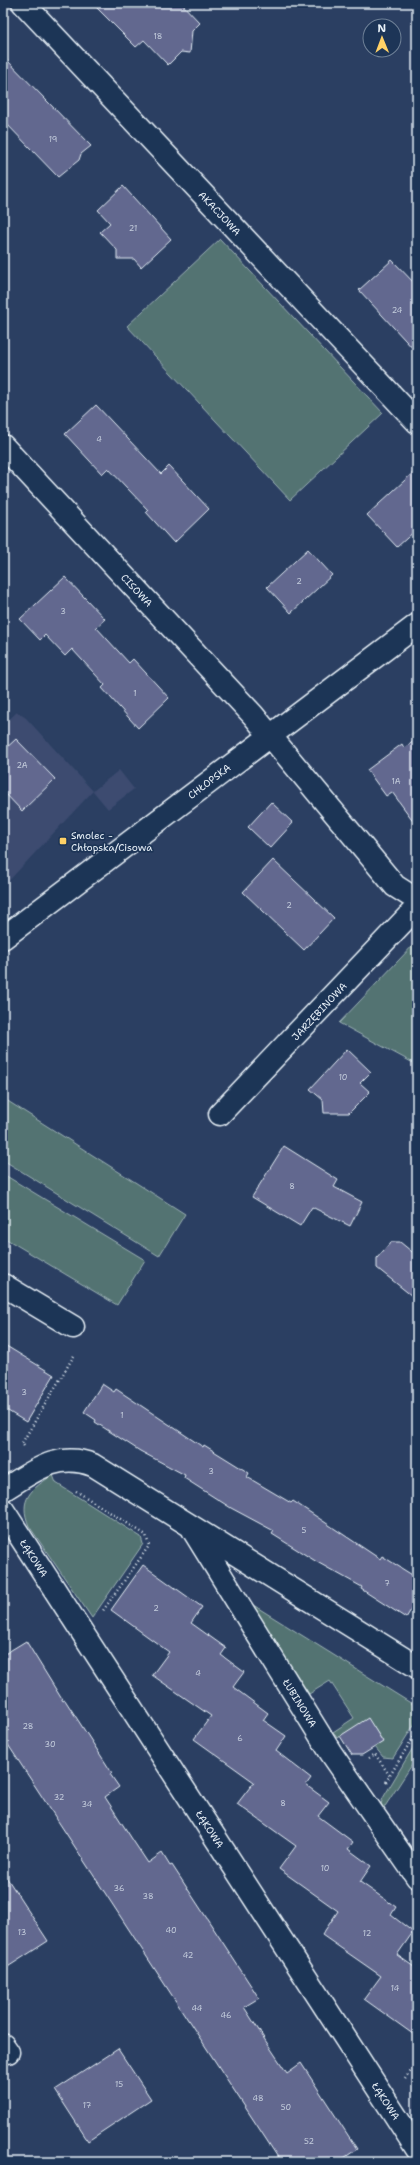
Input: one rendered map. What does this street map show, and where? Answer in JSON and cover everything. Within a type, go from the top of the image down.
[{"type":"street","name":"AKACJOWA","points":[[23,3],[417,422]]},
{"type":"street","name":"CISOWA","points":[[3,446],[270,734]]},
{"type":"street","name":"CHŁOPSKA","points":[[3,938],[270,734],[417,625]]},
{"type":"street","points":[[270,734],[395,886],[417,900]]},
{"type":"street","name":"JARZĘBINOWA","points":[[220,1114],[417,907]]},
{"type":"street","points":[[3,1285],[73,1327]]},
{"type":"street","name":"ŁUBINOWA","points":[[3,1490],[46,1466],[68,1459],[79,1460],[93,1465],[417,1667]]},
{"type":"street","name":"ŁĄKOWA","points":[[3,1510],[417,2149]]},
{"type":"street","name":"ŁUBINOWA","points":[[190,1526],[331,1753],[417,1877]]},
{"type":"path","points":[[73,1327],[63,1344],[75,1353],[22,1443],[46,1466],[64,1474],[67,1485],[146,1535],[148,1546],[95,1622],[82,1632]]},
{"type":"path","points":[[370,1808],[417,1731]]},
{"type":"shaded area","points":[[17,712],[26,718],[93,791],[3,887],[3,725]]},
{"type":"shaded area","points":[[119,770],[134,789],[108,809],[93,791]]},
{"type":"green space","points":[[220,239],[383,413],[290,500],[127,326]]},
{"type":"green space","points":[[417,941],[417,1065],[339,1023]]},
{"type":"green space","points":[[3,1098],[185,1214],[159,1256],[3,1160]]},
{"type":"green space","points":[[3,1174],[145,1260],[117,1305],[3,1237]]},
{"type":"green space","points":[[53,1475],[56,1483],[141,1537],[143,1544],[92,1618],[29,1526],[26,1517],[26,1502],[29,1496],[38,1485]]},
{"type":"green space","points":[[250,1603],[417,1707],[417,1720],[393,1758],[383,1757],[375,1747],[383,1741],[368,1719],[337,1738],[333,1732],[354,1718],[330,1681],[309,1694]]},
{"type":"green space","points":[[417,1741],[417,1757],[382,1811],[380,1807],[383,1798]]},
{"type":"building","points":[[92,3],[181,3],[200,23],[192,31],[190,53],[181,52],[168,65],[144,40],[136,47]]},
{"type":"building","points":[[3,56],[91,146],[81,154],[79,160],[58,177],[3,120]]},
{"type":"building","points":[[123,186],[171,239],[141,267],[134,259],[117,259],[117,250],[100,232],[110,223],[98,210]]},
{"type":"building","points":[[392,260],[417,286],[417,353],[359,290]]},
{"type":"building","points":[[96,405],[161,474],[169,466],[209,509],[174,543],[146,512],[148,510],[108,468],[102,474],[65,434]]},
{"type":"building","points":[[417,469],[417,529],[397,547],[367,515]]},
{"type":"building","points":[[308,549],[332,575],[291,613],[267,587]]},
{"type":"building","points":[[65,577],[105,619],[96,627],[129,663],[133,659],[169,698],[138,728],[102,688],[105,685],[72,649],[65,656],[45,635],[40,640],[20,619]]},
{"type":"building","points":[[16,739],[55,779],[22,811],[3,791],[3,751]]},
{"type":"building","points":[[417,739],[417,826],[392,792],[386,796],[367,770],[402,744],[404,748]]},
{"type":"building","points":[[271,802],[293,823],[270,848],[248,827]]},
{"type":"building","points":[[273,860],[334,918],[304,950],[243,892]]},
{"type":"building","points":[[347,1049],[371,1072],[360,1083],[370,1092],[349,1113],[324,1113],[323,1100],[310,1089]]},
{"type":"building","points":[[284,1146],[338,1180],[334,1187],[362,1202],[350,1226],[312,1207],[300,1226],[252,1197]]},
{"type":"building","points":[[391,1242],[400,1242],[417,1256],[417,1300],[377,1268],[377,1258]]},
{"type":"building","points":[[3,1344],[54,1375],[26,1422],[3,1408]]},
{"type":"building","points":[[102,1384],[114,1392],[116,1389],[203,1447],[204,1445],[249,1473],[247,1477],[291,1503],[293,1501],[380,1559],[382,1556],[417,1578],[417,1600],[406,1618],[361,1589],[362,1587],[317,1562],[272,1534],[274,1531],[231,1508],[184,1478],[185,1475],[140,1451],[95,1422],[96,1420],[84,1412]]},
{"type":"building","points":[[143,1565],[202,1607],[191,1623],[226,1648],[221,1655],[244,1672],[233,1687],[268,1713],[263,1720],[286,1736],[276,1751],[311,1778],[306,1785],[329,1802],[318,1816],[353,1842],[348,1849],[371,1866],[360,1882],[396,1907],[391,1915],[413,1932],[397,1955],[417,1969],[417,2037],[364,1999],[381,1976],[322,1935],[338,1911],[279,1869],[296,1846],[237,1804],[254,1782],[194,1739],[211,1716],[152,1675],[169,1652],[111,1610]]},
{"type":"building","points":[[26,1641],[63,1701],[65,1700],[112,1773],[110,1774],[119,1787],[105,1797],[134,1842],[148,1863],[162,1853],[170,1866],[172,1865],[259,1998],[244,2007],[265,2040],[287,2073],[301,2063],[357,2149],[338,2162],[281,2162],[3,1737],[3,1655]]},
{"type":"building","points":[[368,1718],[383,1742],[362,1755],[352,1755],[340,1736]]},
{"type":"building","points":[[3,1872],[48,1941],[3,1970]]},
{"type":"building","points":[[118,2049],[151,2099],[88,2141],[55,2090]]},
{"type":"place","name":"Smolec - Chłopska/Cisowa","points":[[63,841]]}]
